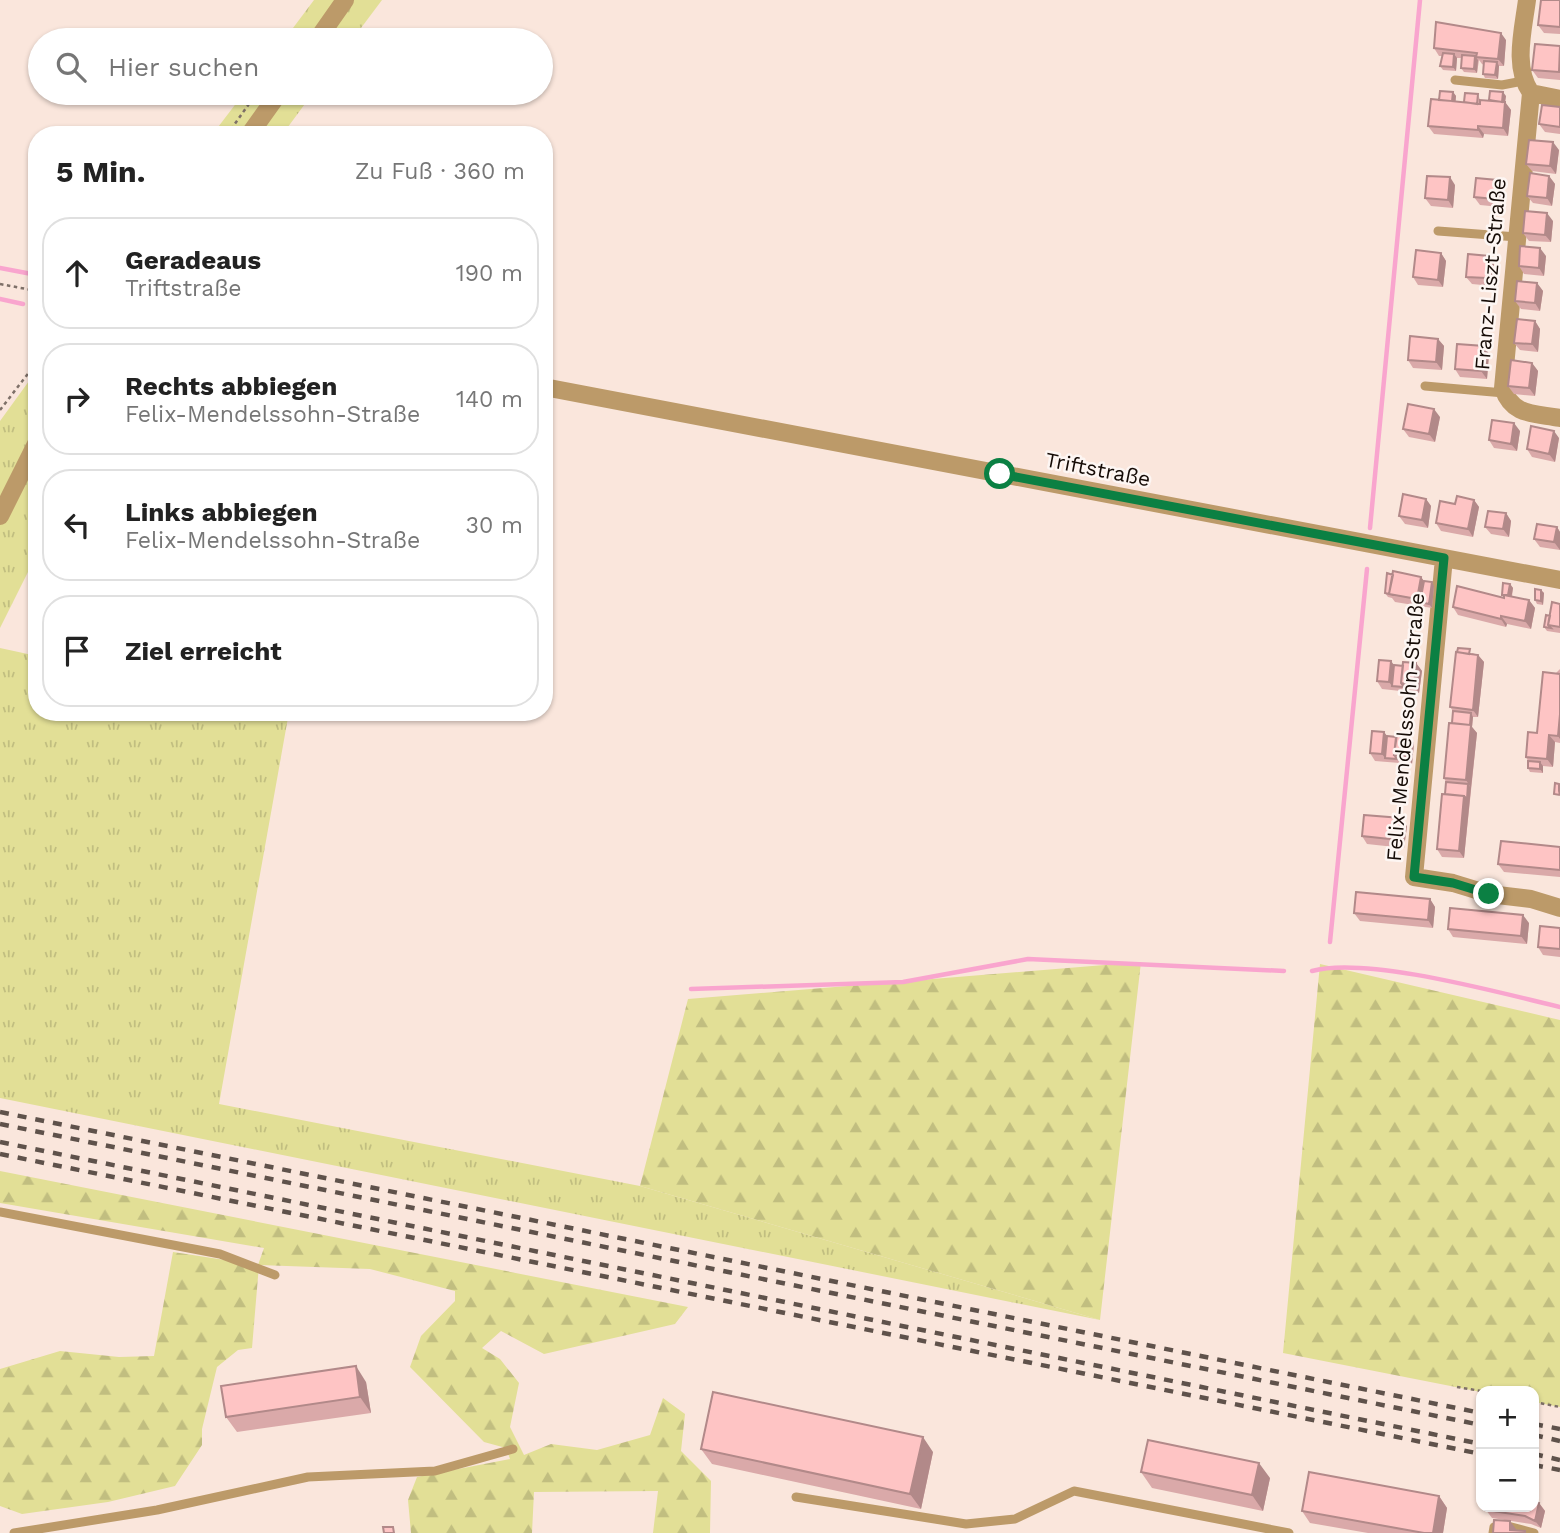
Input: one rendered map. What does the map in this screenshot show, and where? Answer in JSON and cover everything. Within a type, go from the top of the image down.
[{"type":"street","points":[[325,28],[345,0]]},
{"type":"street","name":"Franz-Liszt-Straße","points":[[1527,0],[1520,63],[1527,87],[1504,393],[1507,403],[1518,410],[1560,418]]},
{"type":"street","points":[[1527,87],[1560,99]]},
{"type":"street","points":[[255,126],[270,105]]},
{"type":"street","name":"Triftstraße","points":[[553,389],[1560,580]]},
{"type":"street","points":[[0,516],[28,460]]},
{"type":"street","name":"Felix-Mendelssohn-Straße","points":[[1444,558],[1414,877],[1453,883],[1489,894],[1531,899],[1560,908]]},
{"type":"lane","points":[[1454,80],[1527,87]]},
{"type":"lane","points":[[1438,231],[1517,237]]},
{"type":"lane","points":[[1425,386],[1504,393]]},
{"type":"lane","points":[[0,1212],[220,1254],[275,1275]]},
{"type":"lane","points":[[14,1533],[157,1510],[308,1477],[435,1471],[513,1449]]},
{"type":"lane","points":[[796,1497],[967,1524],[1015,1519],[1074,1492],[1289,1533]]},
{"type":"lane","points":[[1493,1533],[1494,1527],[1500,1525],[1534,1533]]},
{"type":"path","points":[[0,284],[28,289]]},
{"type":"path","points":[[0,410],[28,374]]},
{"type":"path","points":[[1457,1387],[1476,1390]]},
{"type":"path","points":[[1539,1403],[1560,1407]]},
{"type":"green space","points":[[314,0],[382,0],[361,28],[293,28]]},
{"type":"green space","points":[[235,105],[304,105],[289,126],[219,126]]},
{"type":"green space","points":[[28,382],[28,572],[0,628],[0,421]]},
{"type":"green space","points":[[0,648],[28,654],[28,721],[287,721],[219,1104],[640,1186],[1100,1320],[0,1098]]},
{"type":"green space","points":[[1141,962],[1100,1320],[640,1186],[688,999]]},
{"type":"green space","points":[[1320,964],[1560,1020],[1560,1407],[1539,1403],[1539,1386],[1476,1386],[1476,1391],[1283,1353]]},
{"type":"green space","points":[[0,1171],[688,1307],[675,1324],[544,1354],[501,1331],[482,1348],[500,1359],[519,1383],[510,1427],[524,1455],[551,1444],[597,1450],[650,1435],[663,1398],[685,1414],[681,1451],[711,1481],[710,1533],[653,1533],[658,1491],[534,1492],[532,1533],[411,1533],[408,1500],[417,1477],[510,1459],[506,1448],[484,1442],[410,1367],[421,1336],[455,1301],[455,1291],[370,1269],[259,1265],[252,1348],[238,1350],[217,1367],[202,1429],[202,1445],[175,1486],[108,1502],[22,1514],[0,1506],[0,1369],[60,1351],[119,1357],[154,1356],[173,1252],[258,1265],[264,1248],[0,1203]]},
{"type":"building","points":[[1541,0],[1560,0],[1560,27],[1538,25]]},
{"type":"building","points":[[1436,22],[1501,33],[1498,59],[1476,57],[1477,53],[1434,48]]},
{"type":"building","points":[[1535,44],[1560,46],[1559,72],[1532,70]]},
{"type":"building","points":[[1443,53],[1454,54],[1453,67],[1440,66]]},
{"type":"building","points":[[1462,55],[1475,56],[1474,69],[1461,68]]},
{"type":"building","points":[[1484,61],[1497,62],[1495,75],[1483,74]]},
{"type":"building","points":[[1440,91],[1453,92],[1452,101],[1439,100]]},
{"type":"building","points":[[1490,91],[1503,92],[1502,102],[1489,100]]},
{"type":"building","points":[[1465,93],[1478,94],[1477,104],[1464,102]]},
{"type":"building","points":[[1431,99],[1480,104],[1480,100],[1505,102],[1503,128],[1478,126],[1478,130],[1428,126]]},
{"type":"building","points":[[1542,105],[1560,107],[1560,127],[1539,124]]},
{"type":"building","points":[[1529,140],[1553,142],[1550,166],[1526,164]]},
{"type":"building","points":[[1530,173],[1549,176],[1547,198],[1527,196]]},
{"type":"building","points":[[1427,176],[1450,177],[1448,200],[1425,198]]},
{"type":"building","points":[[1476,178],[1497,180],[1495,199],[1474,197]]},
{"type":"building","points":[[1525,211],[1547,213],[1545,235],[1523,233]]},
{"type":"building","points":[[1520,246],[1540,248],[1539,268],[1519,266]]},
{"type":"building","points":[[1416,250],[1441,253],[1438,280],[1413,277]]},
{"type":"building","points":[[1468,254],[1489,256],[1487,278],[1466,277]]},
{"type":"building","points":[[1517,281],[1537,283],[1535,303],[1515,301]]},
{"type":"building","points":[[1517,319],[1535,321],[1532,344],[1514,343]]},
{"type":"building","points":[[1410,336],[1438,339],[1436,362],[1408,360]]},
{"type":"building","points":[[1457,344],[1484,346],[1481,371],[1455,369]]},
{"type":"building","points":[[1511,360],[1532,363],[1529,388],[1508,386]]},
{"type":"building","points":[[1408,404],[1434,409],[1429,434],[1403,429]]},
{"type":"building","points":[[1492,420],[1514,423],[1511,444],[1489,440]]},
{"type":"building","points":[[1531,426],[1554,431],[1549,454],[1527,449]]},
{"type":"building","points":[[1403,494],[1426,499],[1422,520],[1399,516]]},
{"type":"building","points":[[1457,496],[1474,500],[1468,529],[1436,523],[1440,501],[1455,504]]},
{"type":"building","points":[[1488,511],[1506,513],[1503,529],[1485,527]]},
{"type":"building","points":[[1537,524],[1557,527],[1554,542],[1534,539]]},
{"type":"building","points":[[1393,571],[1421,577],[1417,599],[1389,594]]},
{"type":"building","points":[[1387,573],[1393,575],[1389,594],[1385,593]]},
{"type":"building","points":[[1424,581],[1432,582],[1429,604],[1420,602]]},
{"type":"building","points":[[1503,583],[1510,584],[1508,595],[1502,595]]},
{"type":"building","points":[[1457,586],[1504,598],[1504,595],[1529,600],[1525,621],[1501,616],[1501,619],[1453,607]]},
{"type":"building","points":[[1535,589],[1541,590],[1541,601],[1535,600]]},
{"type":"building","points":[[1552,602],[1560,604],[1560,627],[1548,625]]},
{"type":"building","points":[[1546,615],[1550,616],[1548,625],[1551,628],[1544,627]]},
{"type":"building","points":[[1458,648],[1470,649],[1469,654],[1457,652]]},
{"type":"building","points":[[1456,652],[1478,655],[1473,710],[1450,707]]},
{"type":"building","points":[[1379,660],[1391,661],[1389,682],[1377,681]]},
{"type":"building","points":[[1403,662],[1416,663],[1414,685],[1401,683]]},
{"type":"building","points":[[1394,665],[1403,666],[1401,683],[1404,687],[1392,686]]},
{"type":"building","points":[[1543,672],[1560,674],[1558,736],[1549,735],[1547,759],[1526,757],[1528,732],[1537,733]]},
{"type":"building","points":[[1453,711],[1471,713],[1470,725],[1452,723]]},
{"type":"building","points":[[1449,723],[1471,725],[1466,780],[1444,778]]},
{"type":"building","points":[[1372,731],[1384,732],[1382,754],[1370,753]]},
{"type":"building","points":[[1397,734],[1409,735],[1407,756],[1394,755]]},
{"type":"building","points":[[1387,736],[1396,737],[1394,755],[1397,759],[1385,758]]},
{"type":"building","points":[[1528,761],[1540,762],[1540,769],[1528,768]]},
{"type":"building","points":[[1446,782],[1468,784],[1467,799],[1464,796],[1445,794]]},
{"type":"building","points":[[1555,783],[1559,784],[1560,795],[1554,794]]},
{"type":"building","points":[[1442,794],[1464,796],[1459,851],[1437,849]]},
{"type":"building","points":[[1364,815],[1401,818],[1399,840],[1362,836]]},
{"type":"building","points":[[1501,841],[1560,847],[1560,870],[1498,864]]},
{"type":"building","points":[[1356,892],[1430,899],[1428,920],[1354,913]]},
{"type":"building","points":[[1450,908],[1523,915],[1521,936],[1448,929]]},
{"type":"building","points":[[1540,926],[1560,928],[1560,949],[1538,947]]},
{"type":"building","points":[[356,1366],[360,1397],[226,1417],[221,1386]]},
{"type":"building","points":[[713,1392],[923,1437],[910,1494],[701,1449]]},
{"type":"building","points":[[1148,1440],[1259,1463],[1252,1495],[1141,1472]]},
{"type":"building","points":[[1309,1472],[1439,1496],[1433,1533],[1302,1511]]},
{"type":"building","points":[[1499,1512],[1537,1512],[1535,1521],[1525,1516]]},
{"type":"building","points":[[1494,1520],[1510,1521],[1510,1530],[1525,1533],[1493,1533]]},
{"type":"building","points":[[383,1527],[393,1527],[394,1533],[384,1533]]},
{"type":"waterway","points":[[1370,528],[1420,0]]},
{"type":"waterway","points":[[0,268],[28,273]]},
{"type":"waterway","points":[[0,299],[23,304]]},
{"type":"waterway","points":[[1330,942],[1367,569]]},
{"type":"waterway","points":[[691,989],[903,982],[1028,959],[1284,971]]},
{"type":"waterway","points":[[1312,971],[1366,968],[1399,972],[1560,1007]]},
{"type":"railway","points":[[0,1112],[1476,1412]]},
{"type":"railway","points":[[0,1124],[1476,1424]]},
{"type":"railway","points":[[0,1142],[1476,1443]]},
{"type":"railway","points":[[0,1154],[1476,1453]]},
{"type":"railway","points":[[1539,1425],[1560,1429]]},
{"type":"railway","points":[[1539,1436],[1560,1441]]},
{"type":"railway","points":[[1539,1455],[1560,1460]]},
{"type":"railway","points":[[1539,1466],[1560,1470]]},
{"type":"route","points":[[1000,474],[1444,558],[1414,877],[1453,883],[1489,894]]}]
